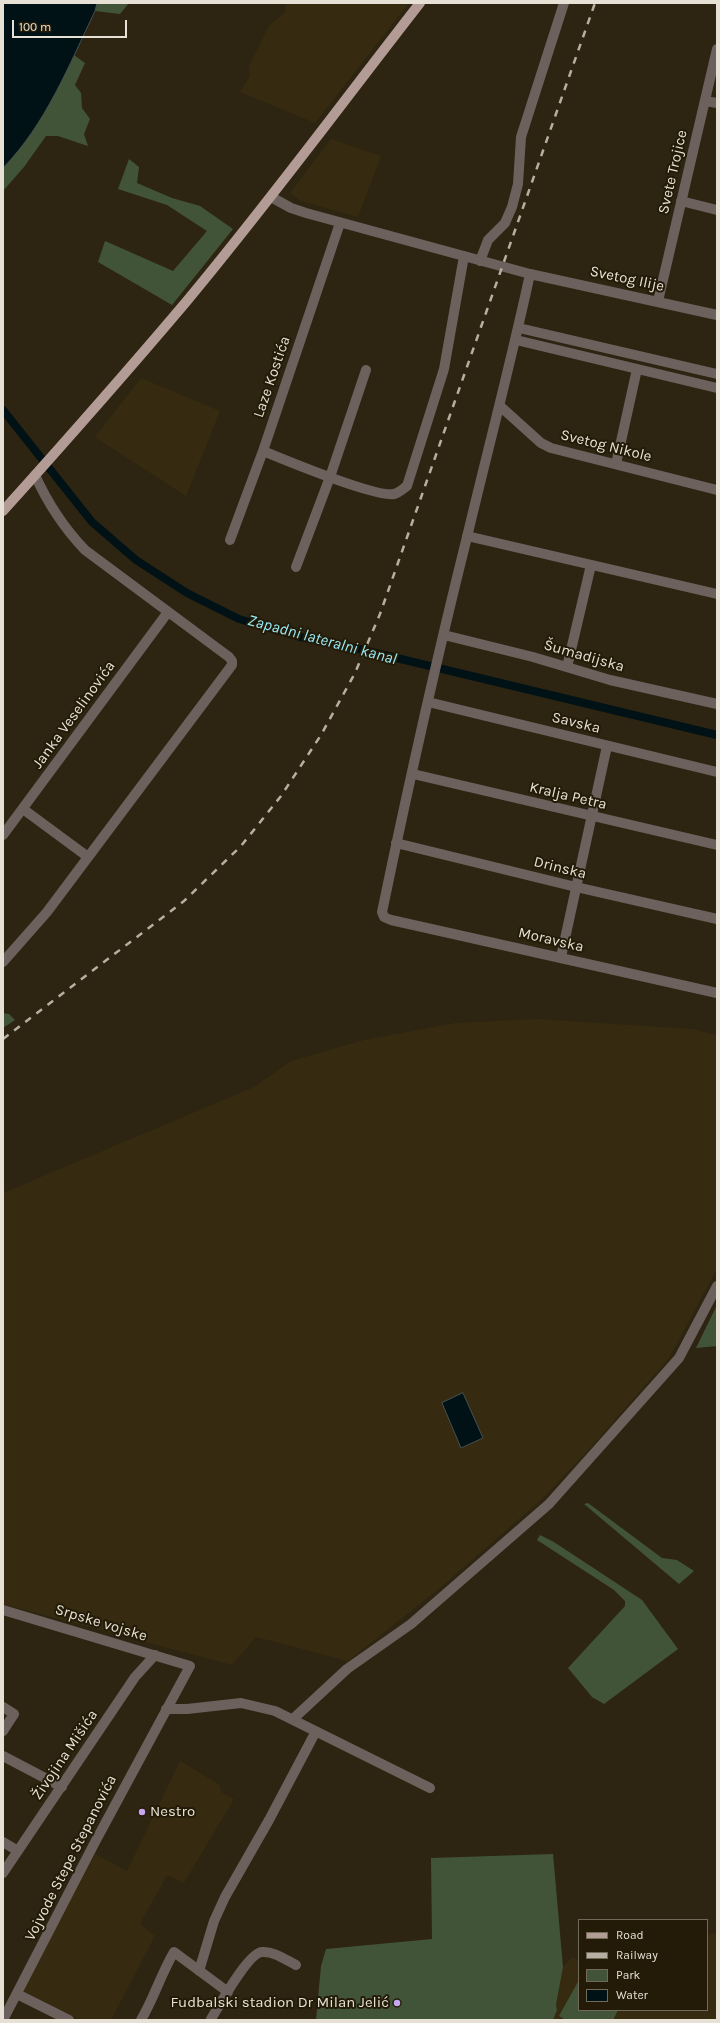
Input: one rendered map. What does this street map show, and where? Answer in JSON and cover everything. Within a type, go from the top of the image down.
[{"type":"main road","points":[[3,511],[52,458],[186,301],[271,197],[420,3]]},
{"type":"street","points":[[480,261],[488,240],[505,223],[512,207],[518,184],[521,137],[564,3]]},
{"type":"street","name":"Svete Trojice","points":[[658,301],[717,49]]},
{"type":"street","points":[[705,100],[717,103]]},
{"type":"street","name":"Svetog Ilije","points":[[271,197],[291,208],[340,223],[480,261],[530,274],[717,315]]},
{"type":"street","points":[[681,201],[717,210]]},
{"type":"street","name":"Laze Kostića","points":[[230,540],[340,223]]},
{"type":"street","points":[[262,451],[330,477],[384,494],[394,494],[407,486],[444,369],[464,256]]},
{"type":"street","points":[[396,843],[467,536],[501,407],[530,274]]},
{"type":"street","points":[[519,328],[717,374]]},
{"type":"street","points":[[516,340],[717,388]]},
{"type":"street","points":[[616,464],[637,369]]},
{"type":"street","points":[[296,567],[330,477],[366,370]]},
{"type":"street","name":"Svetog Nikole","points":[[501,407],[541,443],[551,448],[717,490]]},
{"type":"street","points":[[3,962],[47,912],[232,666],[232,661],[229,657],[85,550],[46,501],[38,473]]},
{"type":"street","points":[[467,536],[717,594]]},
{"type":"street","points":[[567,667],[591,565]]},
{"type":"street","name":"Janka Veselinovića","points":[[3,835],[168,612]]},
{"type":"street","name":"Šumadijska","points":[[444,635],[567,667],[610,680],[717,704]]},
{"type":"street","name":"Savska","points":[[428,702],[717,772]]},
{"type":"street","points":[[561,957],[607,746]]},
{"type":"street","name":"Kralja Petra","points":[[412,774],[717,845]]},
{"type":"street","points":[[23,809],[88,857]]},
{"type":"street","name":"Drinska","points":[[396,843],[576,887],[717,919]]},
{"type":"street","name":"Moravska","points":[[396,843],[382,912],[384,917],[390,920],[717,993]]},
{"type":"street","points":[[293,1719],[347,1669],[411,1624],[549,1504],[679,1358],[717,1286]]},
{"type":"street","name":"Srpske vojske","points":[[3,1610],[190,1666]]},
{"type":"street","name":"Živojina Mišića","points":[[3,1873],[135,1677],[155,1655]]},
{"type":"street","name":"Vojvode Stepe Stepanovića","points":[[3,2020],[94,1844],[190,1666]]},
{"type":"street","points":[[166,1709],[187,1709],[240,1703],[274,1711],[293,1719],[316,1733],[430,1788]]},
{"type":"street","points":[[3,1707],[14,1714],[3,1731]]},
{"type":"street","points":[[199,1971],[214,1921],[225,1897],[316,1733]]},
{"type":"street","points":[[3,1756],[62,1787]]},
{"type":"street","points":[[3,1842],[18,1851]]},
{"type":"street","points":[[141,2020],[151,2002],[164,1968],[174,1952],[228,1992]]},
{"type":"street","points":[[211,2019],[249,1961],[258,1953],[263,1952],[274,1954],[296,1965]]},
{"type":"street","points":[[17,1994],[69,2020]]},
{"type":"shaded area","points":[[286,3],[409,3],[315,123],[240,92],[250,76],[249,66],[269,26],[285,12]]},
{"type":"shaded area","points":[[331,139],[381,156],[358,217],[301,201],[290,193]]},
{"type":"shaded area","points":[[141,378],[220,411],[186,496],[95,437]]},
{"type":"shaded area","points":[[537,1019],[692,1029],[717,1035],[717,1269],[669,1358],[593,1445],[542,1499],[440,1588],[348,1661],[256,1637],[232,1665],[3,1604],[3,1193],[254,1087],[291,1061],[364,1040],[455,1023]]},
{"type":"shaded area","points":[[180,1761],[220,1785],[221,1792],[234,1799],[184,1883],[167,1875],[140,1924],[155,1936],[111,2020],[81,2020],[22,1991],[95,1854],[127,1871]]},
{"type":"shaded area","points":[[714,1933],[717,1934],[717,2020],[553,2020],[557,2010],[556,2005],[563,1967],[572,1957],[578,1960],[578,2011],[708,2011],[708,1936]]},
{"type":"green space","points":[[97,3],[129,3],[120,14],[95,11]]},
{"type":"green space","points":[[74,55],[85,63],[75,85],[81,93],[82,108],[90,119],[84,134],[88,146],[58,136],[46,136],[24,167],[3,191],[3,168],[24,142],[43,114]]},
{"type":"green space","points":[[129,159],[139,167],[137,183],[172,198],[200,206],[233,229],[172,305],[98,262],[105,241],[173,271],[207,231],[167,205],[118,189]]},
{"type":"green space","points":[[3,1013],[9,1014],[15,1020],[3,1028]]},
{"type":"green space","points":[[717,1305],[717,1346],[696,1348]]},
{"type":"green space","points":[[588,1503],[662,1558],[677,1560],[694,1571],[679,1584],[584,1504]]},
{"type":"green space","points":[[540,1535],[554,1542],[642,1600],[678,1649],[604,1704],[592,1697],[568,1668],[625,1606],[625,1601],[614,1590],[537,1540]]},
{"type":"green space","points":[[553,1854],[563,1967],[556,2005],[557,2010],[553,2020],[316,2020],[321,1966],[326,1949],[432,1939],[431,1858]]},
{"type":"green space","points":[[578,1982],[578,2011],[618,2011],[613,2020],[566,2020],[559,2016]]},
{"type":"water","points":[[3,3],[97,3],[95,11],[66,73],[44,113],[18,151],[3,168]]},
{"type":"water","points":[[463,1393],[483,1438],[461,1448],[442,1403]]},
{"type":"waterway","name":"Zapadni lateralni kanal","points":[[3,410],[92,522],[136,560],[187,593],[239,619],[300,637],[355,648],[717,735]]},
{"type":"railway","points":[[3,1039],[184,901],[241,846],[281,796],[321,735],[355,673],[380,614],[595,3]]},
{"type":"place","name":"Nestro","points":[[142,1812]]},
{"type":"place","name":"Fudbalski stadion Dr Milan Jelić","points":[[397,2003]]}]
